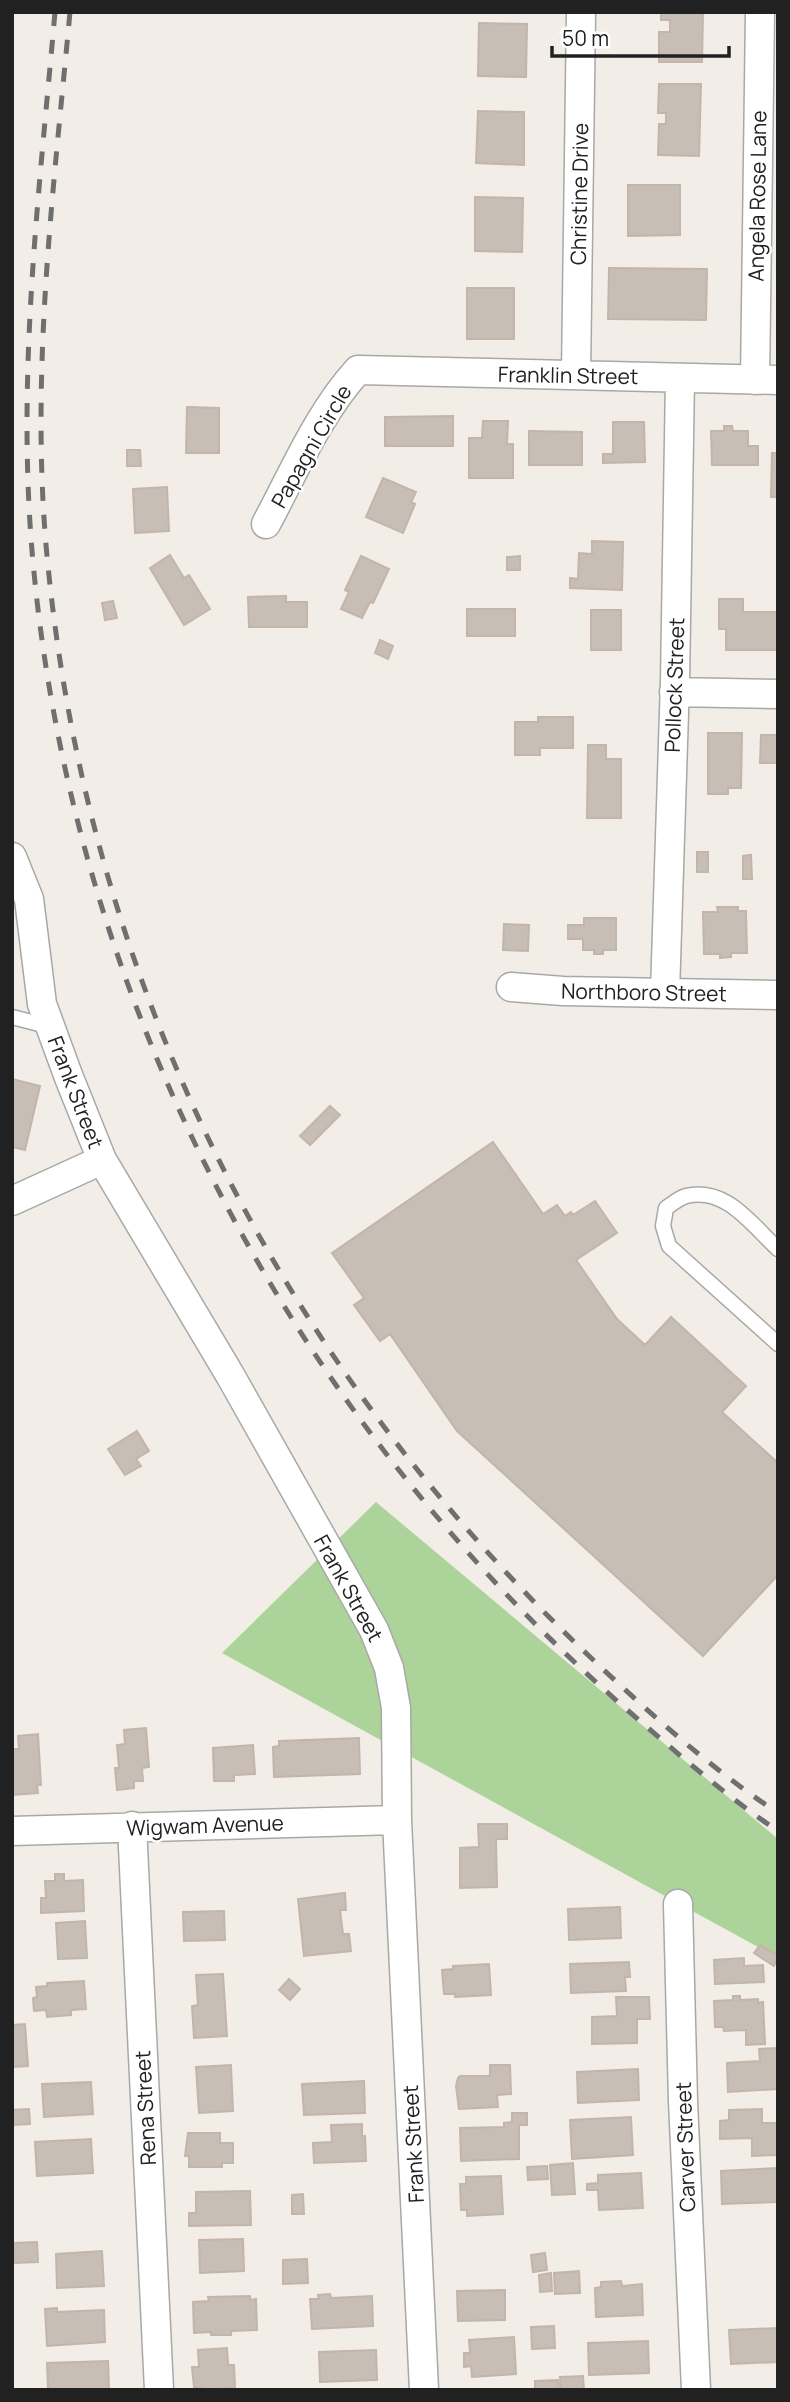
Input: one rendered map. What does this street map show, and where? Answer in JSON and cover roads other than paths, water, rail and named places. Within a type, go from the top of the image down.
[{"type":"street","name":"Christine Drive","points":[[576,376],[580,12]]},
{"type":"street","name":"Angela Rose Lane","points":[[760,12],[766,380]]},
{"type":"street","name":"Franklin Street","points":[[358,370],[766,380]]},
{"type":"street","name":"Papagni Circle","points":[[266,524],[328,409],[342,387],[358,370]]},
{"type":"street","name":"Pollock Street","points":[[665,992],[680,378]]},
{"type":"street","points":[[674,692],[778,694]]},
{"type":"street","name":"Frank Street","points":[[12,857],[29,899],[43,1004],[102,1160],[230,1375],[374,1630],[389,1668],[395,1696],[397,1820],[424,2390]]},
{"type":"street","name":"Northboro Street","points":[[511,987],[563,991],[778,995]]},
{"type":"street","points":[[12,1201],[102,1160]]},
{"type":"street","name":"Wigwam Avenue","points":[[12,1831],[397,1820]]},
{"type":"street","name":"Rena Street","points":[[132,1826],[159,2390]]},
{"type":"street","name":"Carver Street","points":[[678,1904],[683,2101],[696,2390]]},
{"type":"lane","points":[[12,1017],[51,1027]]},
{"type":"lane","points":[[778,1249],[727,1200],[702,1195],[684,1196],[666,1208],[663,1226],[669,1246],[778,1344]]},
{"type":"railway","points":[[55,12],[28,355],[28,493],[33,562],[57,729],[97,891],[153,1049],[224,1200],[308,1344],[407,1480],[517,1606],[640,1721],[724,1792],[778,1831]]},
{"type":"railway","points":[[70,12],[51,219],[42,358],[43,497],[48,566],[71,722],[107,873],[156,1019],[219,1160],[293,1294],[380,1421],[478,1542],[588,1655],[680,1738],[778,1813]]}]
